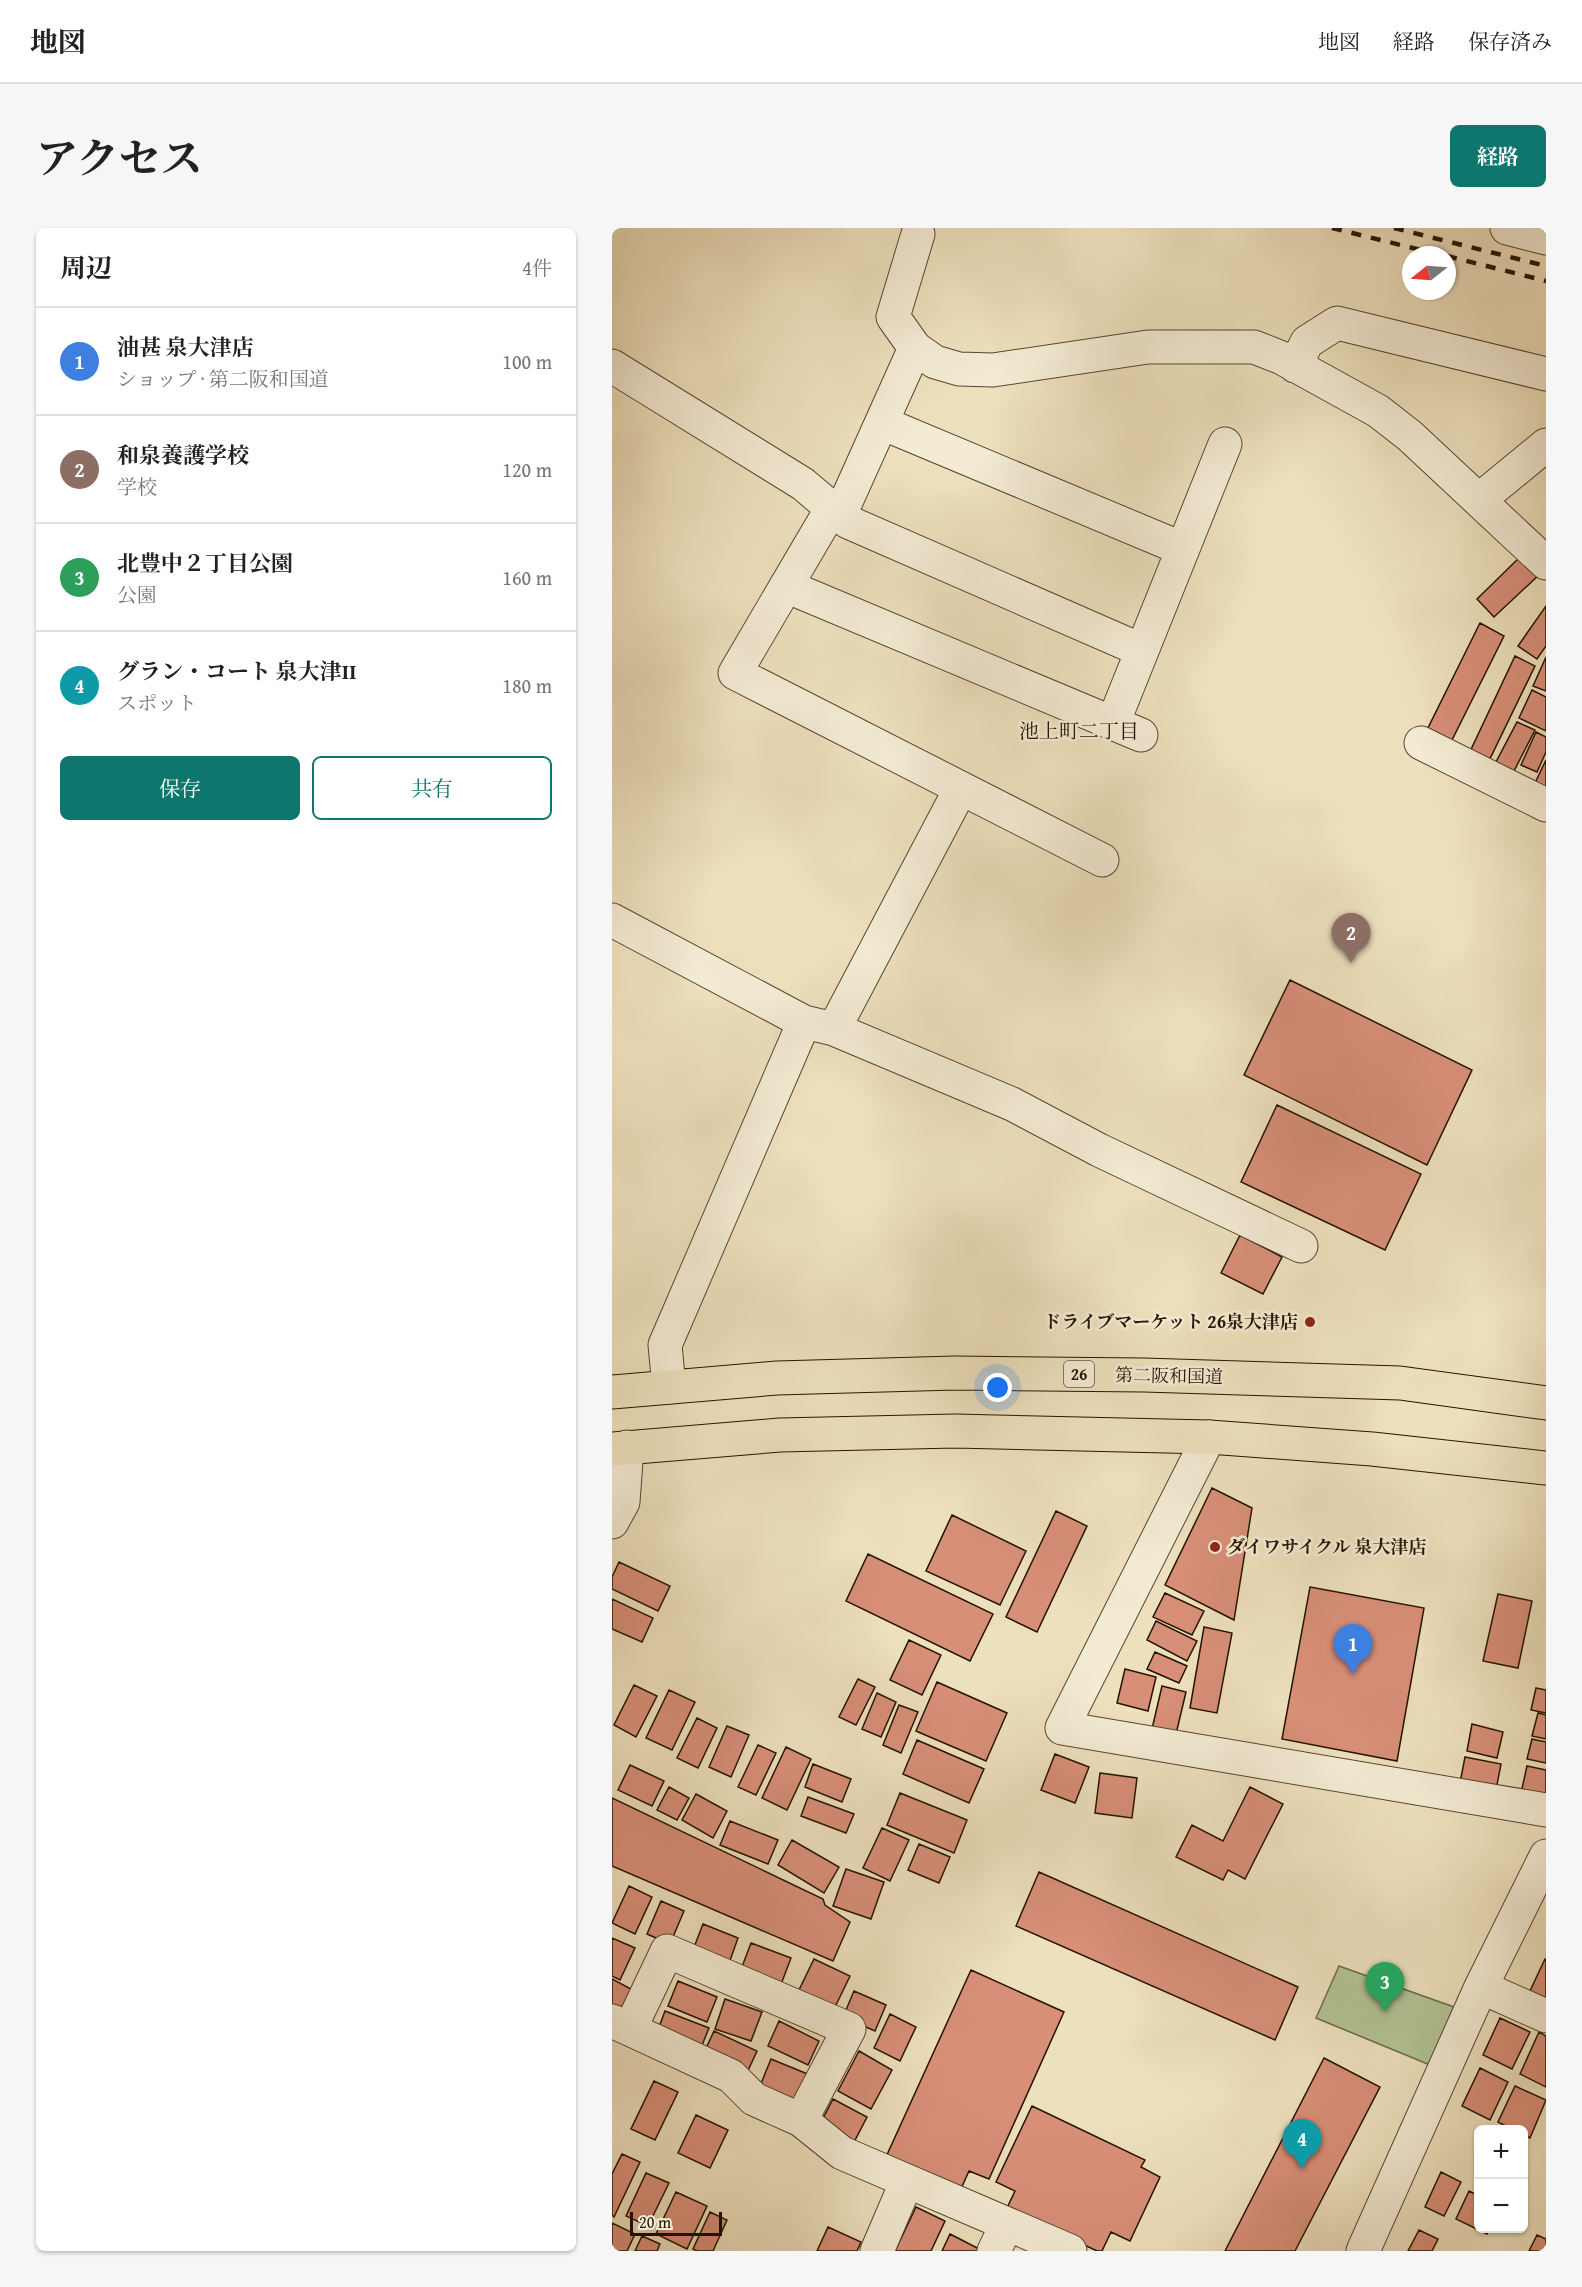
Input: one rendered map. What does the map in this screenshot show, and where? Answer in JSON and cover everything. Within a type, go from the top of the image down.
[{"type":"highway","name":"第二阪和国道","points":[[612,1392],[777,1378],[931,1374],[1143,1375],[1400,1383],[1546,1403]]},
{"type":"highway","points":[[619,1448],[780,1435],[955,1431],[1209,1437],[1372,1449],[1546,1468]]},
{"type":"street","points":[[1507,228],[1546,238]]},
{"type":"street","points":[[918,234],[893,317],[915,348],[935,362],[959,369],[993,370],[1148,347],[1254,347],[1295,366],[1378,411],[1410,435],[1546,563]]},
{"type":"street","points":[[1295,366],[1307,342],[1337,323],[1546,374]]},
{"type":"street","points":[[915,348],[882,423],[836,511],[786,586],[735,673],[1102,860]]},
{"type":"street","points":[[612,366],[803,484],[848,522],[1141,650]]},
{"type":"street","points":[[882,423],[1183,549]]},
{"type":"street","points":[[786,586],[1127,729],[1141,650],[1225,444]]},
{"type":"street","points":[[1479,500],[1546,445]]},
{"type":"street","points":[[1421,743],[1546,805]]},
{"type":"street","points":[[669,1387],[665,1345],[819,1026],[960,788]]},
{"type":"street","points":[[612,920],[819,1026],[1012,1104],[1099,1150],[1301,1246]]},
{"type":"street","points":[[1209,1437],[1062,1728],[1546,1810]]},
{"type":"street","points":[[612,1522],[623,1502],[619,1448]]},
{"type":"street","points":[[1363,2251],[1481,1988],[1546,1856]]},
{"type":"street","points":[[801,2120],[849,2029],[667,1951],[621,2025],[731,2076],[754,2099],[801,2120],[842,2153],[907,2181],[1000,2238],[1065,2250]]},
{"type":"street","points":[[1481,1988],[1546,2016]]},
{"type":"street","points":[[877,2251],[907,2181]]},
{"type":"green space","points":[[1339,1966],[1454,2007],[1430,2065],[1316,2018]]},
{"type":"building","points":[[1522,555],[1540,574],[1494,617],[1477,599]]},
{"type":"building","points":[[1546,606],[1546,646],[1537,659],[1518,646]]},
{"type":"building","points":[[1480,623],[1504,636],[1448,748],[1424,736]]},
{"type":"building","points":[[1515,656],[1535,666],[1486,767],[1467,758]]},
{"type":"building","points":[[1546,657],[1546,691],[1533,686]]},
{"type":"building","points":[[1532,690],[1546,697],[1546,731],[1519,718]]},
{"type":"building","points":[[1517,722],[1535,730],[1514,771],[1496,762]]},
{"type":"building","points":[[1536,732],[1546,737],[1546,752],[1537,772],[1521,765]]},
{"type":"building","points":[[1546,760],[1546,788],[1535,783]]},
{"type":"building","points":[[1290,980],[1472,1070],[1427,1165],[1244,1075]]},
{"type":"building","points":[[1277,1105],[1421,1174],[1385,1250],[1241,1182]]},
{"type":"building","points":[[1240,1235],[1282,1257],[1263,1294],[1221,1273]]},
{"type":"building","name":"ダイワサイクル 泉大津店","points":[[1212,1488],[1252,1508],[1234,1620],[1165,1585]]},
{"type":"building","points":[[1056,1511],[1087,1526],[1037,1632],[1006,1617]]},
{"type":"building","points":[[952,1515],[1026,1551],[1000,1605],[926,1571]]},
{"type":"building","points":[[868,1554],[993,1614],[970,1661],[846,1601]]},
{"type":"building","points":[[619,1562],[670,1586],[658,1611],[612,1589],[612,1577]]},
{"type":"building","points":[[1310,1587],[1424,1608],[1397,1761],[1282,1739]]},
{"type":"building","points":[[1165,1593],[1204,1611],[1192,1635],[1153,1617]]},
{"type":"building","points":[[1498,1594],[1532,1601],[1518,1668],[1483,1661]]},
{"type":"building","points":[[612,1599],[653,1618],[642,1642],[612,1629]]},
{"type":"building","points":[[1156,1621],[1197,1641],[1187,1661],[1147,1640]]},
{"type":"building","points":[[1204,1627],[1232,1633],[1217,1713],[1190,1708]]},
{"type":"building","points":[[909,1640],[941,1655],[922,1695],[890,1680]]},
{"type":"building","points":[[1155,1652],[1187,1666],[1179,1683],[1147,1669]]},
{"type":"building","points":[[1125,1669],[1156,1677],[1148,1711],[1117,1703]]},
{"type":"building","points":[[858,1679],[875,1687],[856,1725],[839,1717]]},
{"type":"building","points":[[937,1682],[1007,1713],[986,1761],[916,1731]]},
{"type":"building","points":[[634,1685],[657,1696],[636,1737],[614,1725]]},
{"type":"building","points":[[1162,1686],[1186,1692],[1176,1734],[1152,1729]]},
{"type":"building","points":[[1536,1688],[1546,1690],[1546,1713],[1531,1710]]},
{"type":"building","points":[[669,1690],[695,1702],[672,1750],[646,1738]]},
{"type":"building","points":[[877,1693],[896,1702],[881,1737],[862,1729]]},
{"type":"building","points":[[899,1705],[918,1712],[901,1753],[883,1745]]},
{"type":"building","points":[[1538,1713],[1546,1715],[1546,1739],[1532,1736]]},
{"type":"building","points":[[697,1718],[717,1728],[698,1768],[677,1758]]},
{"type":"building","points":[[1472,1724],[1503,1732],[1497,1758],[1467,1751]]},
{"type":"building","points":[[727,1726],[749,1735],[731,1777],[709,1767]]},
{"type":"building","points":[[1532,1739],[1546,1742],[1546,1763],[1527,1759]]},
{"type":"building","points":[[917,1740],[984,1769],[969,1803],[903,1774]]},
{"type":"building","points":[[758,1745],[776,1753],[756,1795],[738,1787]]},
{"type":"building","points":[[786,1747],[811,1759],[787,1810],[762,1798]]},
{"type":"building","points":[[1055,1754],[1089,1767],[1075,1803],[1041,1790]]},
{"type":"building","points":[[1465,1757],[1501,1764],[1495,1795],[1459,1788]]},
{"type":"building","points":[[813,1764],[851,1779],[842,1802],[805,1787]]},
{"type":"building","points":[[630,1765],[664,1781],[652,1806],[618,1790]]},
{"type":"building","points":[[1527,1766],[1546,1770],[1546,1799],[1521,1793]]},
{"type":"building","points":[[1100,1773],[1137,1778],[1132,1818],[1095,1813]]},
{"type":"building","points":[[669,1787],[689,1798],[677,1820],[657,1810]]},
{"type":"building","points":[[1250,1787],[1283,1804],[1245,1879],[1228,1870],[1223,1880],[1176,1857],[1192,1825],[1223,1841]]},
{"type":"building","points":[[900,1793],[967,1820],[954,1853],[887,1825]]},
{"type":"building","points":[[696,1794],[727,1811],[713,1838],[682,1820]]},
{"type":"building","points":[[808,1797],[854,1814],[846,1833],[801,1816]]},
{"type":"building","points":[[612,1798],[823,1899],[825,1905],[850,1922],[833,1961],[612,1866]]},
{"type":"building","points":[[730,1821],[778,1840],[768,1864],[720,1845]]},
{"type":"building","points":[[882,1828],[909,1840],[890,1881],[863,1868]]},
{"type":"building","points":[[792,1840],[839,1867],[824,1893],[778,1865]]},
{"type":"building","points":[[919,1844],[950,1857],[939,1883],[908,1870]]},
{"type":"building","points":[[846,1869],[884,1882],[871,1919],[833,1906]]},
{"type":"building","points":[[1039,1872],[1298,1987],[1275,2040],[1016,1926]]},
{"type":"building","points":[[629,1886],[652,1897],[635,1934],[612,1923]]},
{"type":"building","points":[[661,1901],[684,1911],[670,1944],[647,1934]]},
{"type":"building","points":[[703,1924],[738,1938],[727,1969],[691,1955]]},
{"type":"building","points":[[612,1938],[635,1948],[620,1980],[612,1976]]},
{"type":"building","points":[[751,1943],[791,1958],[780,1987],[740,1972]]},
{"type":"building","points":[[814,1959],[850,1976],[835,2007],[799,1990]]},
{"type":"building","points":[[1546,1959],[1546,1999],[1530,1991]]},
{"type":"building","points":[[971,1970],[1064,2012],[989,2179],[969,2171],[960,2191],[886,2157]]},
{"type":"building","points":[[612,1979],[631,1989],[617,2017],[612,2014]]},
{"type":"building","points":[[678,1981],[717,1997],[707,2022],[668,2006]]},
{"type":"building","points":[[854,1991],[886,2005],[875,2031],[843,2017]]},
{"type":"building","points":[[725,1999],[762,2012],[751,2041],[715,2029]]},
{"type":"building","points":[[665,2011],[709,2028],[698,2055],[655,2038]]},
{"type":"building","points":[[890,2014],[916,2027],[900,2061],[874,2048]]},
{"type":"building","points":[[1500,2018],[1530,2032],[1512,2069],[1483,2055]]},
{"type":"building","points":[[779,2021],[819,2041],[808,2065],[768,2046]]},
{"type":"building","points":[[714,2031],[757,2051],[745,2077],[702,2057]]},
{"type":"building","points":[[1539,2032],[1546,2036],[1546,2087],[1520,2074]]},
{"type":"building","points":[[859,2051],[892,2070],[871,2109],[838,2091]]},
{"type":"building","points":[[1324,2058],[1380,2087],[1295,2251],[1225,2251]]},
{"type":"building","points":[[771,2059],[810,2075],[798,2103],[760,2086]]},
{"type":"building","points":[[1480,2068],[1508,2082],[1490,2120],[1462,2106]]},
{"type":"building","points":[[654,2081],[678,2092],[655,2140],[631,2129]]},
{"type":"building","points":[[1515,2086],[1546,2100],[1530,2138],[1528,2137],[1528,2125],[1504,2125],[1498,2122]]},
{"type":"building","points":[[833,2099],[867,2117],[852,2146],[818,2128]]},
{"type":"building","points":[[1032,2106],[1145,2160],[1141,2167],[1160,2177],[1130,2241],[1111,2232],[1102,2251],[1097,2251],[1007,2208],[1015,2191],[996,2182]]},
{"type":"building","points":[[696,2115],[728,2130],[710,2168],[678,2153]]},
{"type":"building","points":[[622,2154],[640,2162],[614,2217],[612,2215],[612,2174]]},
{"type":"building","points":[[1441,2172],[1461,2182],[1444,2216],[1425,2207]]},
{"type":"building","points":[[646,2173],[669,2183],[648,2226],[626,2216]]},
{"type":"building","points":[[1469,2191],[1474,2194],[1474,2228],[1456,2219]]},
{"type":"building","points":[[676,2192],[707,2206],[687,2249],[656,2234]]},
{"type":"building","points":[[916,2207],[945,2221],[931,2251],[895,2251]]},
{"type":"building","points":[[710,2212],[727,2220],[713,2251],[697,2251],[693,2249]]},
{"type":"building","points":[[612,2223],[635,2234],[627,2251],[612,2251]]},
{"type":"building","points":[[828,2227],[861,2242],[857,2251],[817,2251]]},
{"type":"building","points":[[1419,2230],[1438,2239],[1432,2251],[1408,2251]]},
{"type":"building","points":[[950,2234],[983,2251],[942,2251]]},
{"type":"building","points":[[1537,2235],[1546,2239],[1546,2251],[1529,2251]]},
{"type":"building","points":[[642,2236],[660,2244],[657,2251],[635,2251]]},
{"type":"railway","points":[[1332,228],[1405,246]]},
{"type":"railway","points":[[1394,228],[1546,266]]},
{"type":"railway","points":[[1456,258],[1546,281]]},
{"type":"place","name":"和泉養護学校","points":[[1351,963]]},
{"type":"place","name":"ドライブマーケット 26泉大津店","points":[[1310,1322]]},
{"type":"place","name":"ダイワサイクル 泉大津店","points":[[1215,1547]]},
{"type":"place","name":"油甚 泉大津店","points":[[1353,1674]]},
{"type":"place","name":"北豊中２丁目公園","points":[[1385,2012]]},
{"type":"place","name":"グラン・コート 泉大津Ⅱ","points":[[1302,2169]]},
{"type":"district","name":"池上町二丁目","points":[[1079,731]]}]
